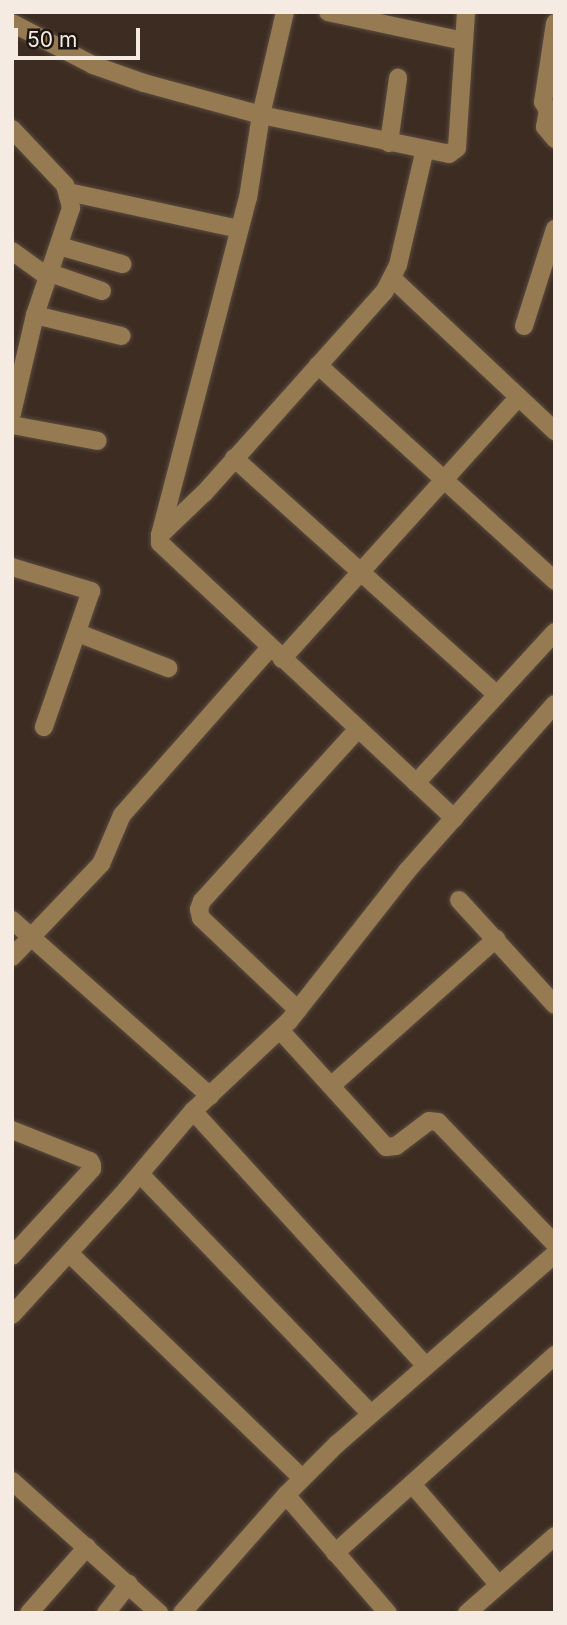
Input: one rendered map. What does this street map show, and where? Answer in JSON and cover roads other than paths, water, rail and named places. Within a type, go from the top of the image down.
[{"type":"street","points":[[285,12],[261,115],[251,186],[160,535],[163,549],[454,818]]},
{"type":"street","points":[[12,23],[93,65],[144,83],[261,115],[449,153],[457,148],[466,12]]},
{"type":"street","points":[[339,13],[463,41]]},
{"type":"street","points":[[555,23],[543,102],[548,110],[545,127],[547,134],[555,139]]},
{"type":"street","points":[[389,143],[398,78]]},
{"type":"street","points":[[12,128],[68,192],[71,208],[35,314],[12,413]]},
{"type":"street","points":[[160,535],[372,307],[392,278],[425,149]]},
{"type":"street","points":[[68,192],[239,229]]},
{"type":"street","points":[[524,326],[555,229]]},
{"type":"street","points":[[60,246],[122,264]]},
{"type":"street","points":[[12,251],[49,275],[102,291]]},
{"type":"street","points":[[392,278],[555,431]]},
{"type":"street","points":[[35,314],[122,336]]},
{"type":"street","points":[[318,365],[442,481],[555,581]]},
{"type":"street","points":[[12,957],[101,864],[121,815],[276,653],[361,571],[518,398]]},
{"type":"street","points":[[12,425],[99,440]]},
{"type":"street","points":[[234,458],[497,695]]},
{"type":"street","points":[[12,567],[91,591],[44,727]]},
{"type":"street","points":[[416,783],[555,632]]},
{"type":"street","points":[[78,633],[169,668]]},
{"type":"street","points":[[12,1315],[70,1254],[193,1111],[298,1010],[407,871],[555,704]]},
{"type":"street","points":[[298,1010],[201,918],[199,909],[202,901],[358,729]]},
{"type":"street","points":[[459,900],[555,1005]]},
{"type":"street","points":[[12,920],[209,1096]]},
{"type":"street","points":[[332,1086],[496,939]]},
{"type":"street","points":[[280,1030],[386,1147],[396,1146],[429,1121],[438,1122],[555,1244]]},
{"type":"street","points":[[193,1111],[426,1366]]},
{"type":"street","points":[[12,1130],[90,1161],[92,1165],[17,1246]]},
{"type":"street","points":[[140,1174],[371,1414]]},
{"type":"street","points":[[70,1254],[302,1478]]},
{"type":"street","points":[[182,1613],[302,1478],[371,1414],[555,1254]]},
{"type":"street","points":[[335,1553],[555,1355]]},
{"type":"street","points":[[12,1481],[159,1613]]},
{"type":"street","points":[[412,1484],[499,1585]]},
{"type":"street","points":[[286,1495],[388,1613]]},
{"type":"street","points":[[467,1613],[555,1536]]},
{"type":"street","points":[[29,1613],[87,1547]]},
{"type":"street","points":[[106,1613],[129,1584]]}]
